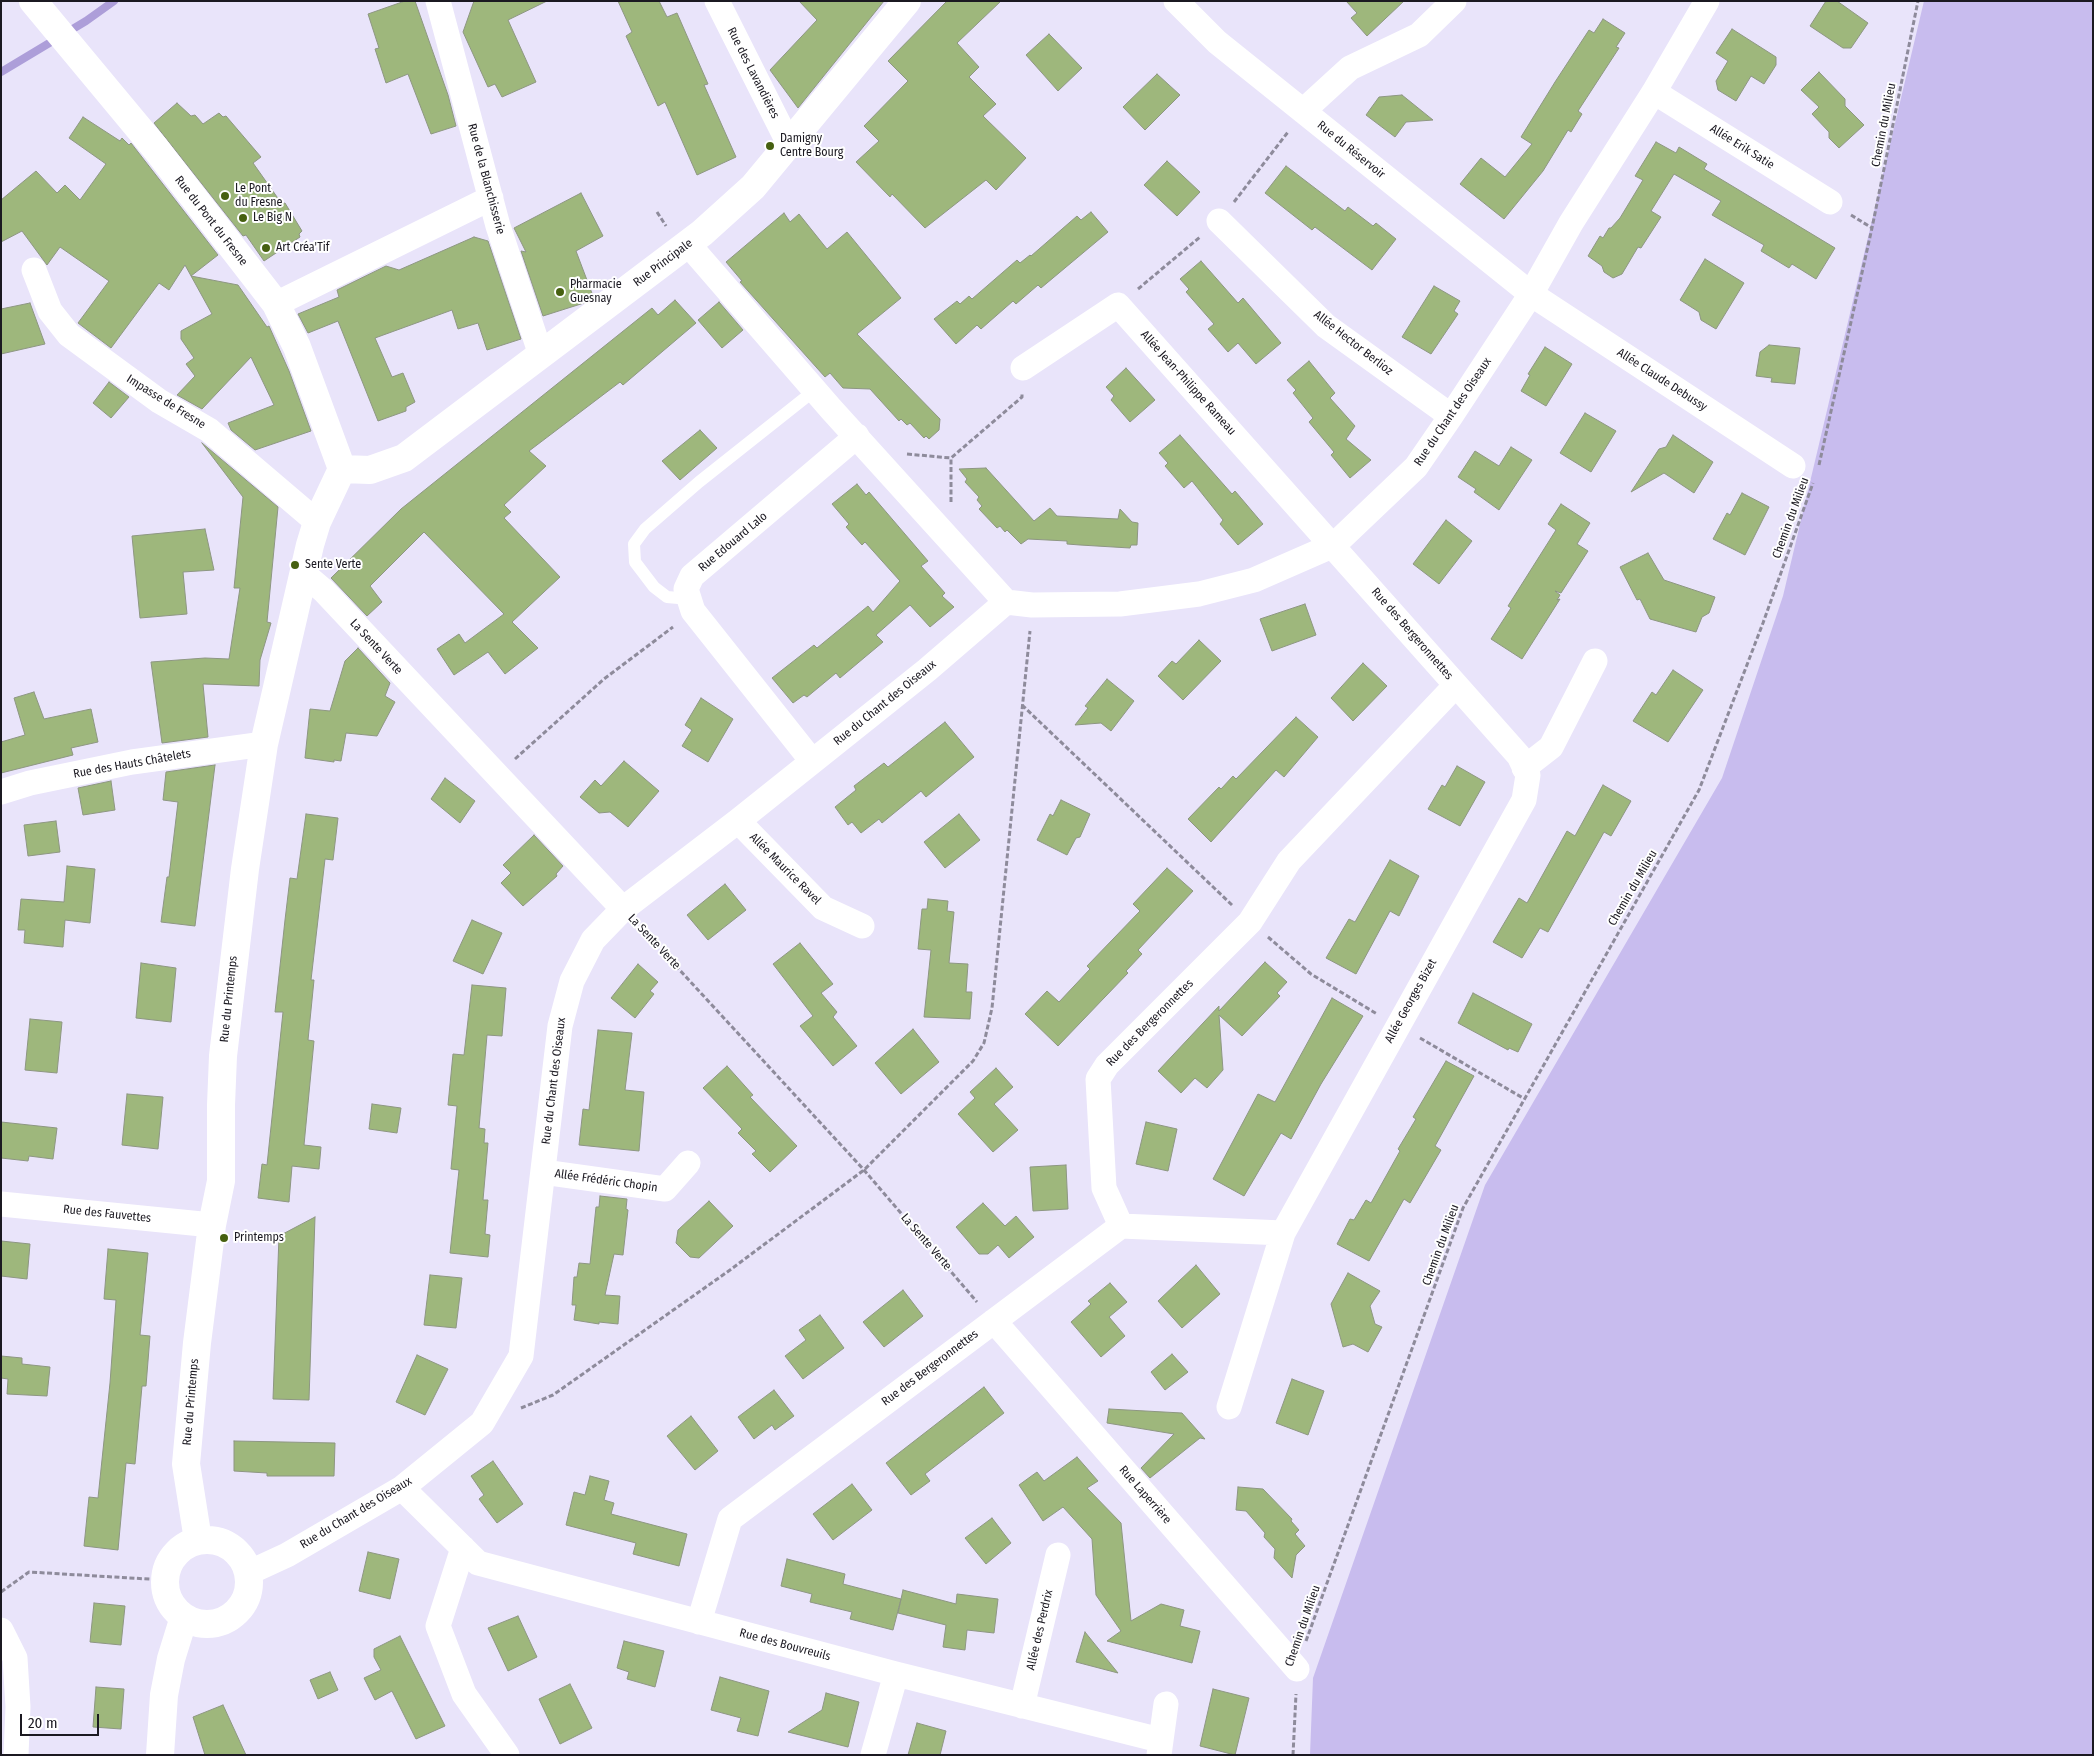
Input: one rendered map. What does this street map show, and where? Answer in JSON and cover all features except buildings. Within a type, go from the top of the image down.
[{"type":"main road","name":"Rue Principale","points":[[342,469],[370,470],[404,458],[688,244],[753,187],[906,1]]},
{"type":"main road","name":"Rue du Pont du Fresne","points":[[34,3],[156,149],[276,304],[297,347],[342,469]]},
{"type":"main road","name":"Rue du Printemps","points":[[198,1540],[186,1464],[197,1343],[212,1225],[221,1181],[220,1105],[231,981],[264,744],[317,522],[342,469]]},
{"type":"main road","points":[[198,1540],[214,1540],[230,1546],[242,1558],[248,1573],[248,1589],[242,1604],[231,1616],[211,1624],[199,1623],[184,1617],[172,1606],[166,1590],[167,1568],[172,1558],[183,1547],[198,1540]]},
{"type":"main road","points":[[160,1755],[164,1695],[171,1659],[184,1617]]},
{"type":"street","name":"Rue de la Blanchisserie","points":[[438,1],[491,198],[541,355]]},
{"type":"street","name":"Rue des Lavandières","points":[[717,1],[789,144]]},
{"type":"street","name":"Rue du Réservoir","points":[[1176,1],[1217,42],[1531,294]]},
{"type":"street","points":[[1303,111],[1350,68],[1419,35],[1454,1]]},
{"type":"street","name":"Rue du Chant des Oiseaux","points":[[248,1573],[287,1555],[402,1488],[482,1423],[521,1356],[560,1026],[572,981],[593,940],[623,909],[738,821],[927,670],[1006,602],[1032,605],[1120,604],[1199,594],[1254,580],[1334,545],[1416,467],[1451,416],[1531,294],[1571,223],[1654,92],[1707,1]]},
{"type":"street","name":"Allée Erik Satie","points":[[1654,92],[1830,202]]},
{"type":"street","points":[[276,304],[491,198]]},
{"type":"street","name":"Allée Hector Berlioz","points":[[1219,222],[1326,326],[1451,416]]},
{"type":"street","points":[[688,244],[814,390],[1006,602]]},
{"type":"street","name":"Impasse de Fresne","points":[[34,270],[50,311],[68,335],[159,400],[209,430],[317,522]]},
{"type":"street","name":"Allée Claude Debussy","points":[[1531,294],[1793,466]]},
{"type":"street","name":"Allée Jean-Philippe Rameau","points":[[1023,368],[1118,305],[1334,545]]},
{"type":"street","name":"Rue Edouard Lalo","points":[[692,605],[686,589],[692,576],[857,436]]},
{"type":"street","name":"Rue des Bergeronnettes","points":[[699,1622],[730,1519],[1121,1226],[1104,1188],[1098,1079],[1107,1065],[1250,922],[1289,861],[1456,684],[1334,545]]},
{"type":"street","name":"La Sente Verte","points":[[304,574],[324,591],[623,909]]},
{"type":"street","points":[[692,605],[812,762]]},
{"type":"street","points":[[1524,768],[1551,747],[1595,661]]},
{"type":"street","name":"Allée Georges Bizet","points":[[1229,1407],[1283,1232],[1524,800],[1528,775],[1519,756],[1456,684]]},
{"type":"street","name":"Rue des Hauts Châtelets","points":[[1,792],[30,782],[132,762],[264,744]]},
{"type":"street","name":"Allée Maurice Ravel","points":[[738,821],[823,908],[862,926]]},
{"type":"street","name":"Allée Frédéric Chopin","points":[[543,1172],[664,1189],[688,1163]]},
{"type":"street","name":"Rue des Fauvettes","points":[[1,1204],[212,1225]]},
{"type":"street","points":[[1121,1226],[1283,1232]]},
{"type":"street","name":"Rue Laperrière","points":[[994,1320],[1296,1669]]},
{"type":"street","name":"Rue des Bouvreuils","points":[[402,1488],[478,1564],[1022,1706],[1160,1747],[1166,1704]]},
{"type":"street","points":[[463,1548],[438,1626],[464,1694],[507,1755]]},
{"type":"street","name":"Allée des Perdrix","points":[[1022,1706],[1058,1555]]},
{"type":"street","points":[[1,1630],[15,1658],[18,1707],[16,1755]]},
{"type":"street","points":[[873,1755],[896,1674]]},
{"type":"lane","points":[[692,605],[667,597],[654,588],[635,562],[634,544],[645,528],[814,390]]},
{"type":"path","name":"Chemin du Milieu","points":[[1817,472],[1823,455],[1868,247],[1918,1]]},
{"type":"path","points":[[657,212],[665,225]]},
{"type":"path","points":[[951,540],[951,458],[1022,397],[1023,368]]},
{"type":"path","name":"Chemin du Milieu","points":[[1293,1755],[1296,1669],[1463,1208],[1699,790],[1763,623],[1814,480]]},
{"type":"path","points":[[497,776],[604,679],[692,605]]},
{"type":"path","points":[[482,1423],[553,1395],[730,1270],[864,1170],[973,1061],[984,1043],[992,1008],[1032,605]]},
{"type":"path","name":"La Sente Verte","points":[[623,909],[864,1170],[994,1320]]},
{"type":"path","points":[[1,1592],[29,1572],[166,1580]]},
{"type":"shaded area","points":[[1924,1],[2093,1],[2093,1755],[1310,1755],[1313,1678],[1485,1185],[1722,778],[1783,596]]},
{"type":"waterway","points":[[1,72],[86,21],[114,1]]},
{"type":"place","name":"Damigny Centre Bourg","points":[[770,146]]},
{"type":"place","name":"Le Pont du Fresne","points":[[225,196]]},
{"type":"place","name":"Le Big N","points":[[243,218]]},
{"type":"place","name":"Art Créa'Tif","points":[[266,248]]},
{"type":"place","name":"Pharmacie Guesnay","points":[[560,292]]},
{"type":"place","name":"Sente Verte","points":[[295,565]]},
{"type":"place","name":"Printemps","points":[[224,1238]]}]
